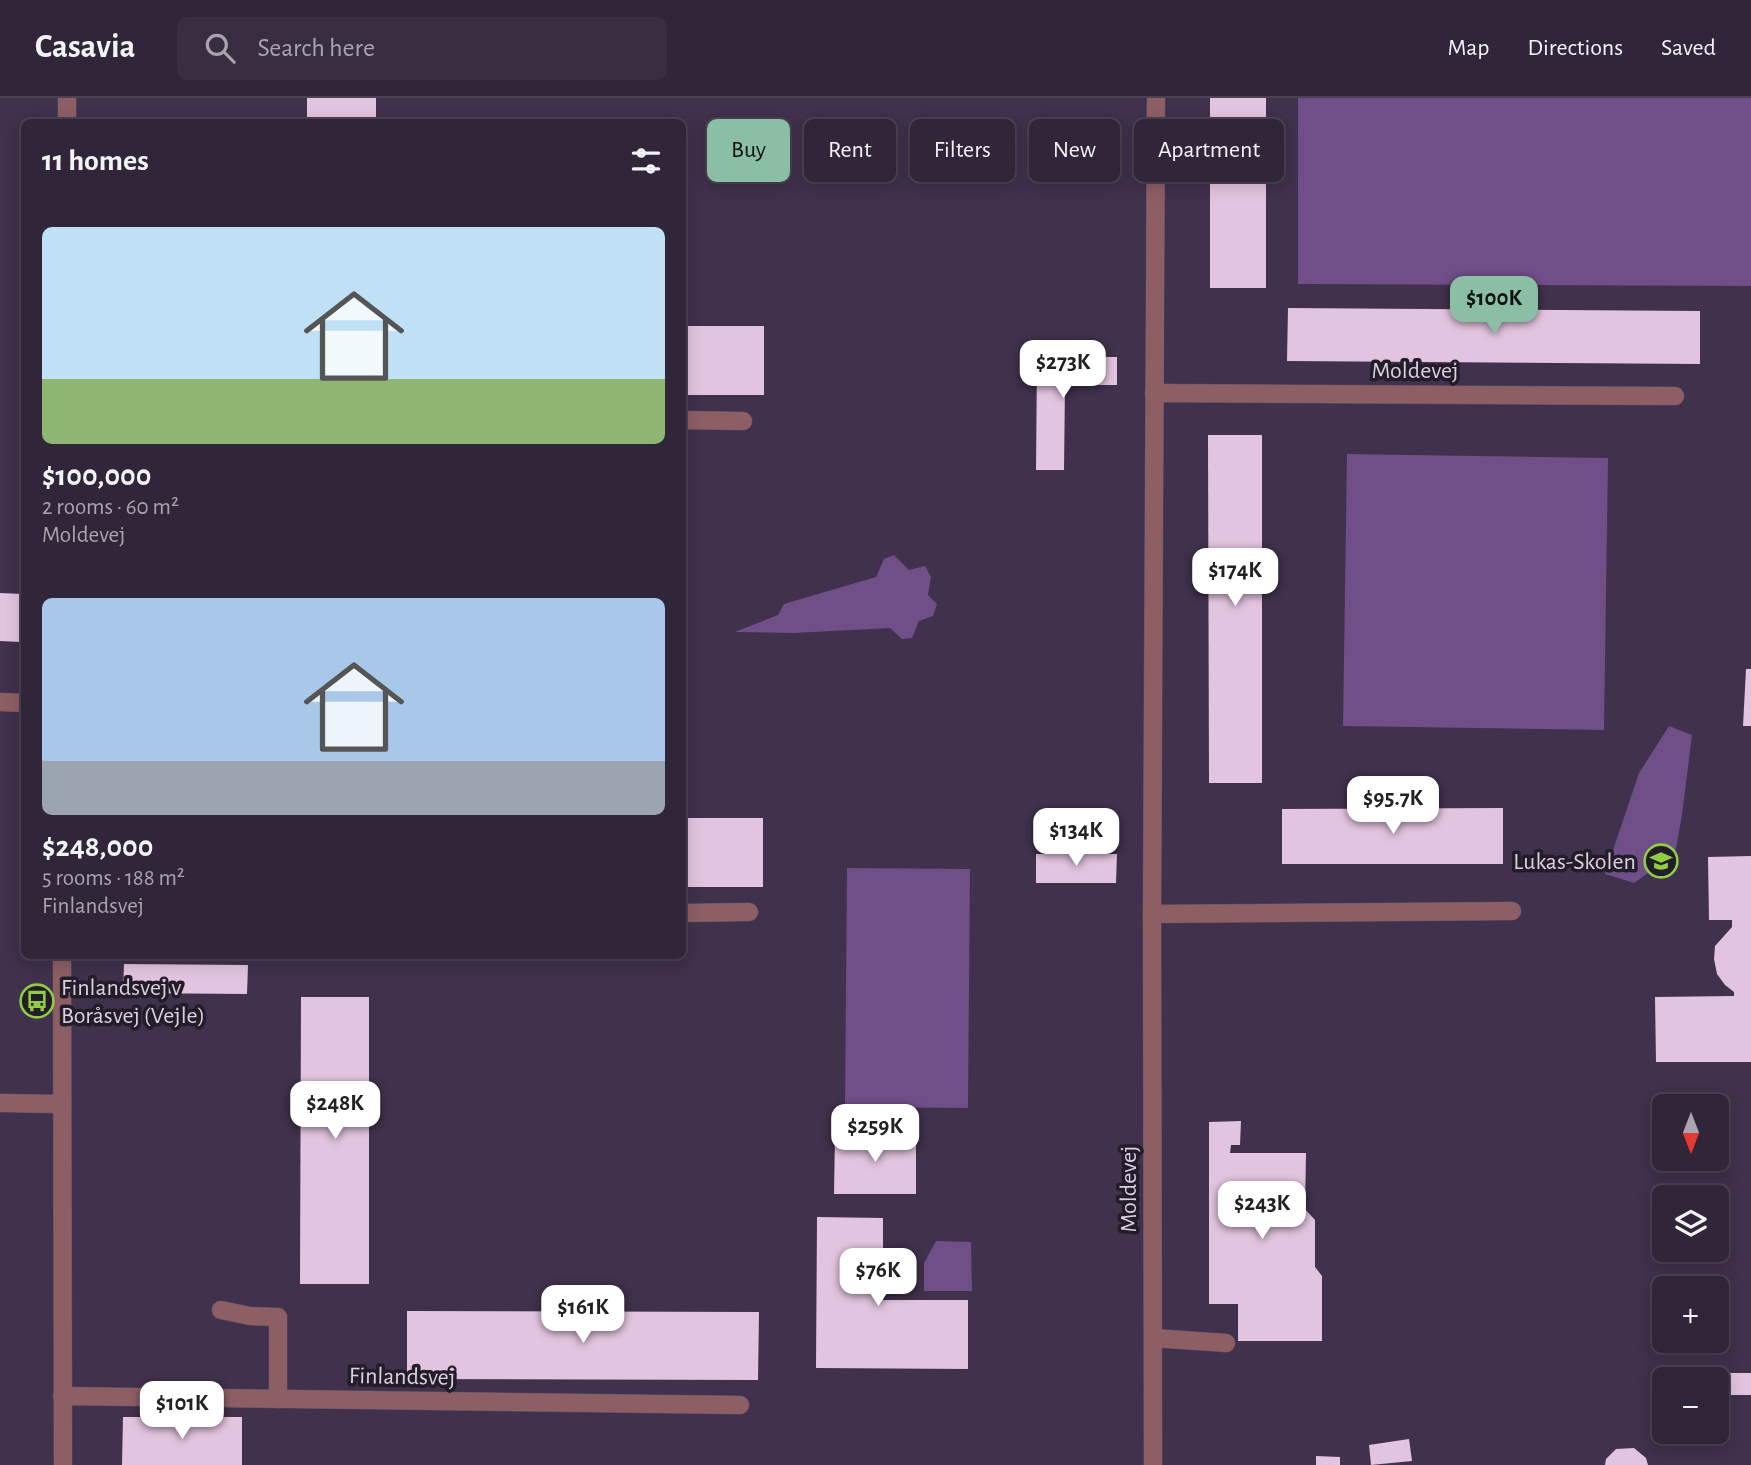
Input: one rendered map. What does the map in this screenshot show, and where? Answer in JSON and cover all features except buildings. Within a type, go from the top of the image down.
[{"type":"street","points":[[67,98],[67,119]]},
{"type":"street","name":"Moldevej","points":[[1153,1465],[1152,914],[1156,98]]},
{"type":"street","name":"Moldevej","points":[[1154,393],[1675,396]]},
{"type":"street","points":[[686,420],[743,421]]},
{"type":"street","points":[[0,702],[21,703]]},
{"type":"street","points":[[1152,914],[1512,911]]},
{"type":"street","points":[[686,913],[749,912]]},
{"type":"street","points":[[62,959],[63,1465]]},
{"type":"street","points":[[0,1103],[61,1104]]},
{"type":"street","points":[[221,1310],[250,1316],[278,1317],[278,1399]]},
{"type":"street","points":[[1153,1338],[1226,1343]]},
{"type":"street","name":"Finlandsvej","points":[[62,1396],[740,1405]]},
{"type":"shaded area","points":[[1298,98],[1751,98],[1751,286],[1298,284]]},
{"type":"shaded area","points":[[1347,454],[1608,458],[1604,730],[1343,726]]},
{"type":"shaded area","points":[[894,555],[909,570],[925,566],[931,577],[928,595],[937,604],[933,616],[919,621],[912,638],[902,639],[890,628],[794,633],[735,632],[778,615],[784,604],[876,577],[884,559]]},
{"type":"shaded area","points":[[1669,726],[1692,735],[1675,854],[1634,883],[1605,874],[1639,773]]},
{"type":"shaded area","points":[[847,868],[970,869],[968,1108],[845,1107]]},
{"type":"shaded area","points":[[936,1241],[971,1242],[972,1291],[924,1291],[924,1263]]},
{"type":"place","name":"Lukas-Skolen","points":[[1661,861]]},
{"type":"place","name":"Finlandsvej v Boråsvej (Vejle)","points":[[37,1001]]}]
